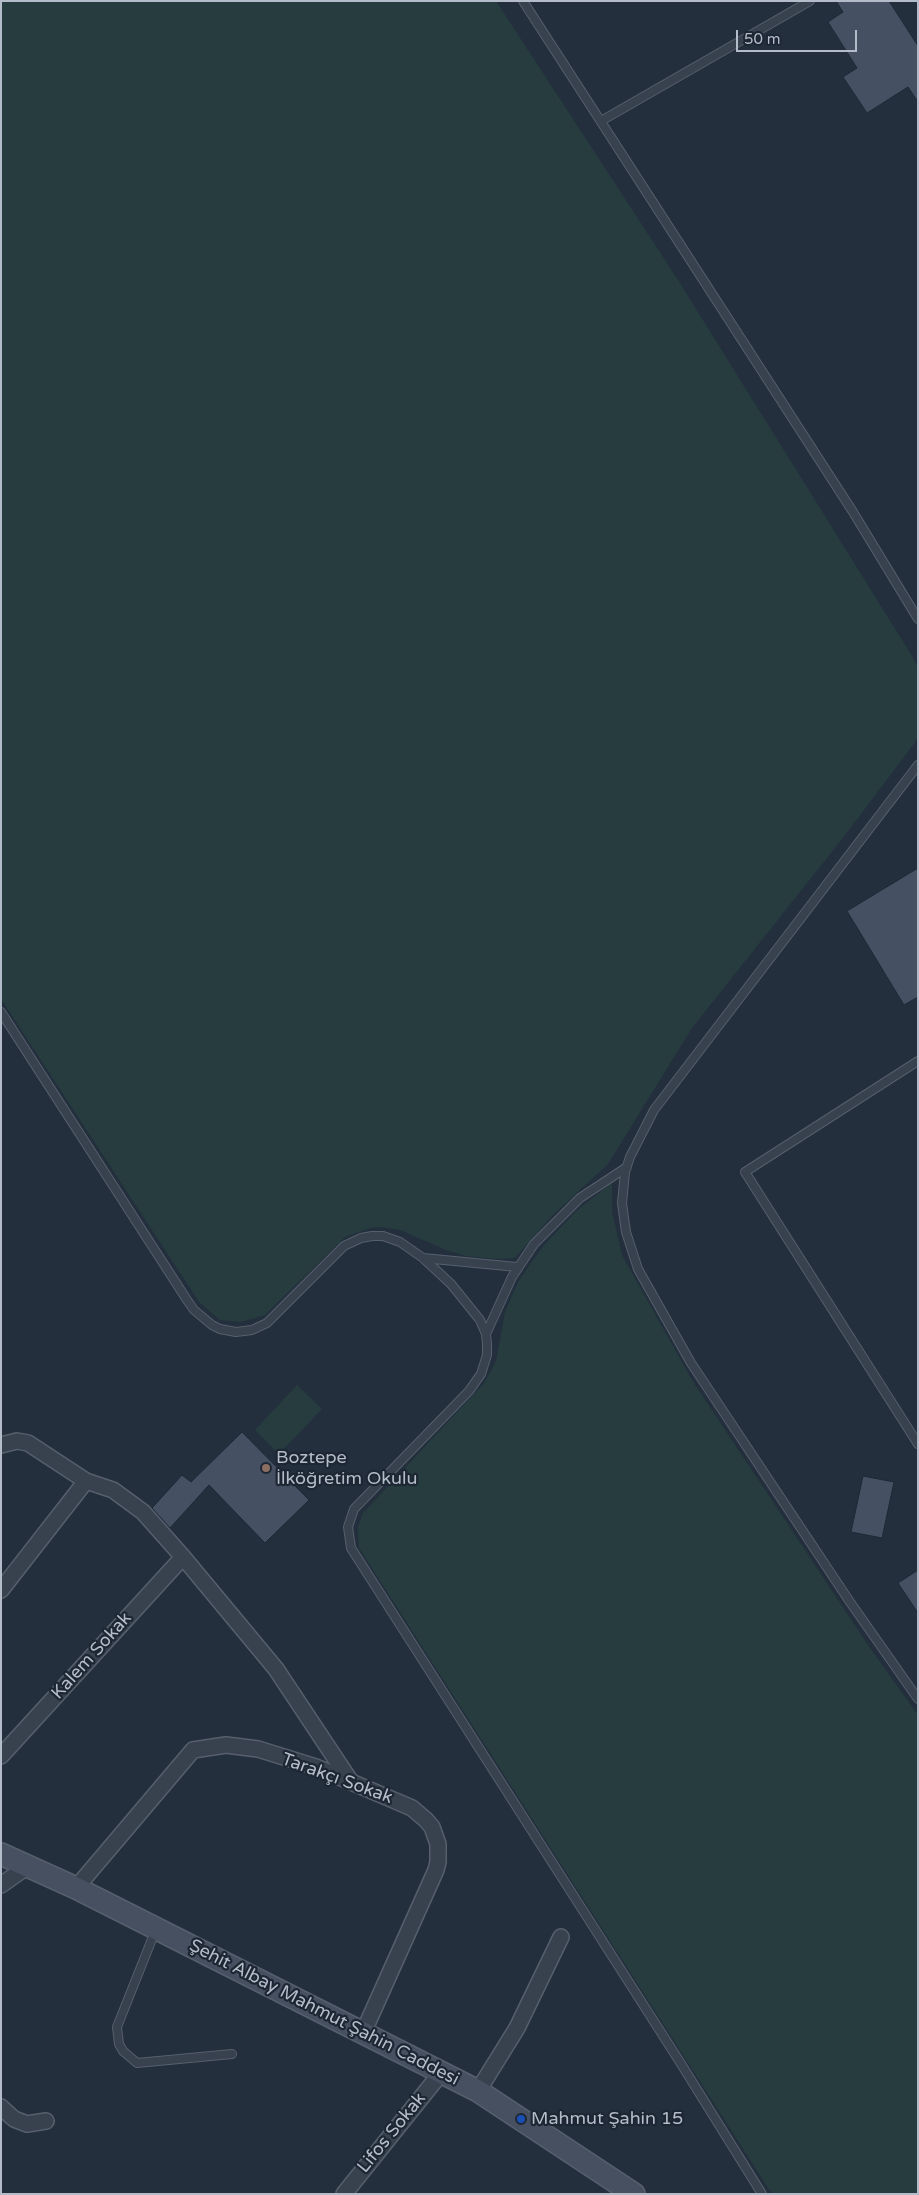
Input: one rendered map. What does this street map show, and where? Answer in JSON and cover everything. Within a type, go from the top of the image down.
[{"type":"street","points":[[1,1445],[17,1441],[28,1443],[86,1481],[113,1490],[143,1512],[276,1669],[351,1783]]},
{"type":"street","points":[[1,1590],[86,1481]]},
{"type":"street","name":"Kalem Sokak","points":[[1,1756],[183,1557]]},
{"type":"street","name":"Tarakçı Sokak","points":[[76,1888],[193,1750],[226,1745],[258,1749],[316,1767],[404,1804],[420,1813],[432,1828],[438,1844],[436,1870],[363,2033]]},
{"type":"street","name":"Şehit Albay Mahmut Şahin Caddesi","points":[[1,1854],[157,1928],[478,2091],[613,2188],[634,2194]]},
{"type":"street","points":[[1,1885],[28,1866]]},
{"type":"street","points":[[478,2091],[517,2028],[561,1938]]},
{"type":"street","name":"Lifos Sokak","points":[[348,2192],[441,2073]]},
{"type":"street","points":[[1,2107],[14,2119],[28,2124],[46,2121]]},
{"type":"lane","points":[[523,1],[853,512],[918,619]]},
{"type":"lane","points":[[601,121],[810,1]]},
{"type":"lane","points":[[918,765],[660,1103],[640,1134],[626,1167],[623,1188],[623,1217],[631,1251],[638,1269],[691,1363],[850,1602],[918,1699]]},
{"type":"lane","points":[[1,1012],[187,1300],[194,1310],[212,1325],[220,1329],[236,1332],[252,1330],[267,1324],[344,1246],[361,1238],[372,1236],[392,1238],[408,1246],[464,1298],[480,1320],[486,1334],[487,1354],[476,1383],[354,1509],[348,1527],[351,1548],[678,2059],[762,2194]]},
{"type":"lane","points":[[918,1062],[745,1172],[918,1444]]},
{"type":"lane","points":[[486,1334],[504,1291],[517,1267],[534,1244],[568,1208],[595,1186],[626,1167]]},
{"type":"lane","points":[[423,1258],[517,1267]]},
{"type":"lane","points":[[910,1431],[918,1425]]},
{"type":"lane","points":[[157,1928],[117,2027],[119,2044],[123,2051],[137,2063],[232,2054]]},
{"type":"green space","points":[[1,1],[496,1],[678,280],[917,666],[918,735],[916,741],[846,834],[692,1028],[608,1164],[553,1215],[515,1258],[499,1259],[466,1256],[446,1250],[400,1230],[380,1227],[370,1228],[345,1237],[265,1315],[241,1322],[220,1320],[199,1302],[1,999]]},
{"type":"green space","points":[[612,1183],[612,1212],[622,1255],[692,1380],[870,1648],[918,1715],[918,2194],[773,2194],[359,1548],[358,1527],[363,1513],[485,1382],[496,1361],[505,1312],[518,1282],[531,1263],[545,1244],[576,1211]]},
{"type":"green space","points":[[297,1385],[322,1409],[279,1454],[255,1430]]},
{"type":"building","points":[[836,1],[889,1],[918,46],[918,102],[908,87],[867,113],[843,77],[857,68],[828,22],[843,12]]},
{"type":"building","points":[[918,868],[918,997],[904,1005],[847,911]]},
{"type":"building","points":[[242,1432],[309,1500],[265,1543],[209,1485],[170,1528],[152,1508],[182,1475],[191,1482]]},
{"type":"building","points":[[863,1476],[894,1482],[882,1538],[851,1532]]},
{"type":"building","points":[[918,1570],[918,1613],[898,1583]]},
{"type":"place","name":"Boztepe İlköğretim Okulu","points":[[266,1468]]},
{"type":"place","name":"Mahmut Şahin 15","points":[[521,2119]]}]
